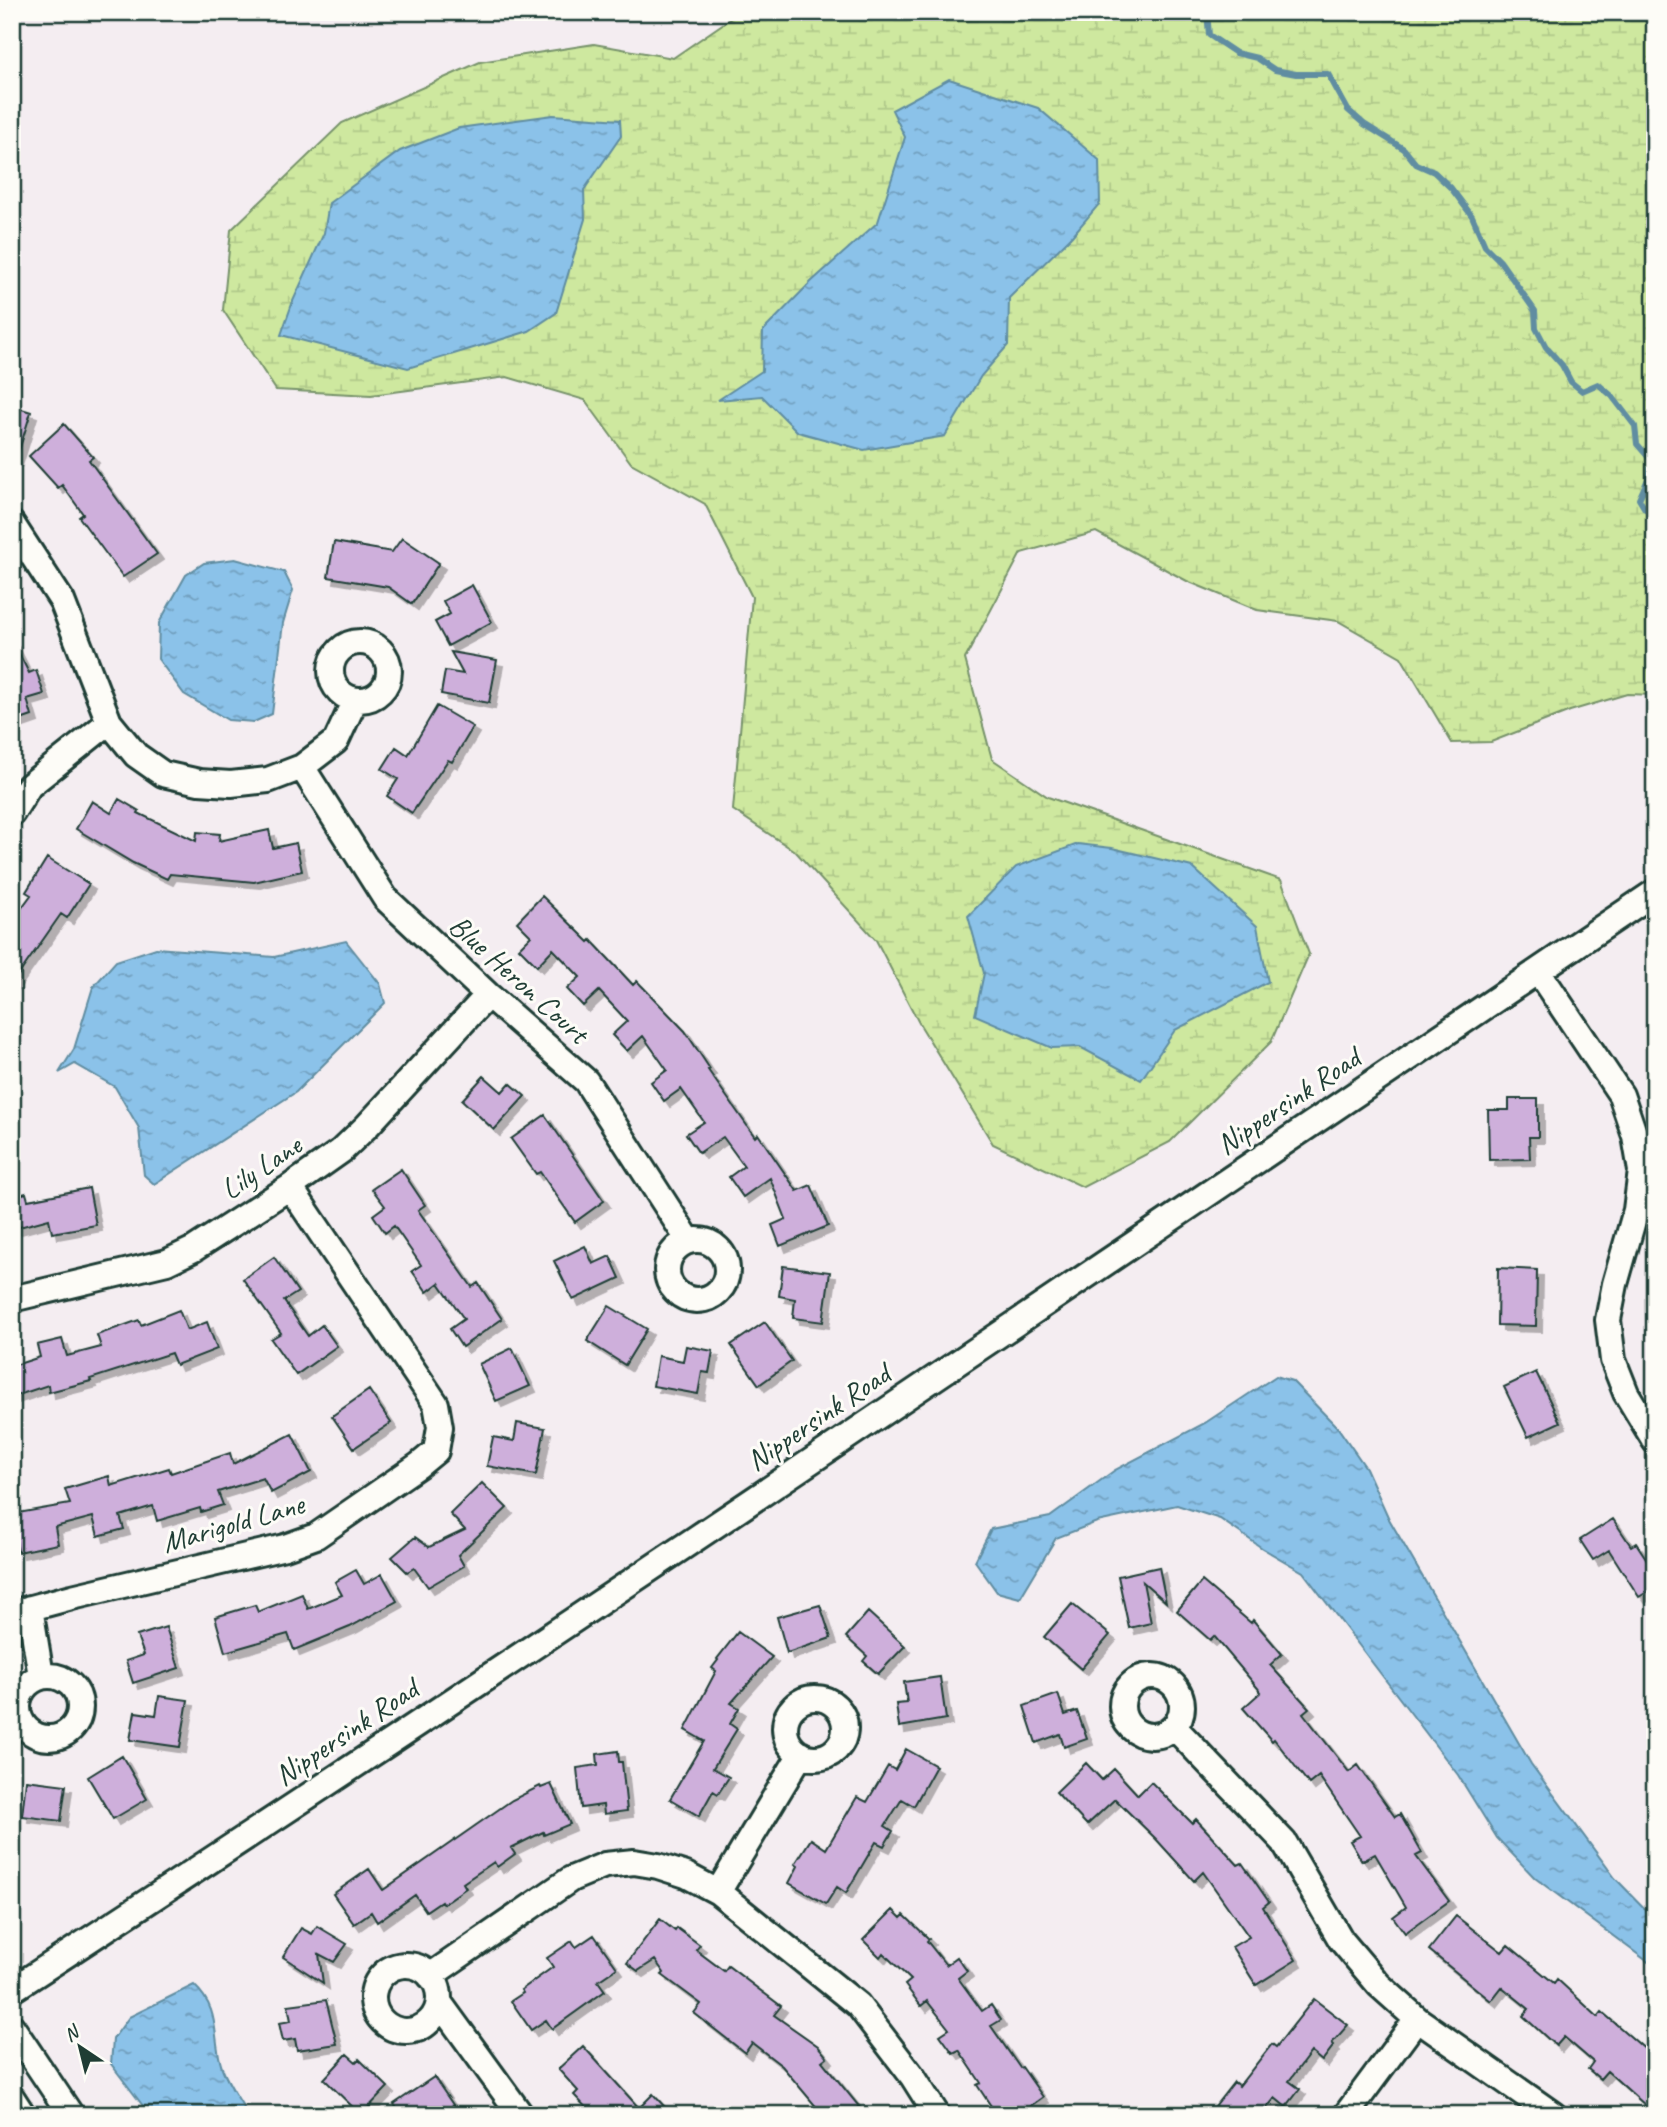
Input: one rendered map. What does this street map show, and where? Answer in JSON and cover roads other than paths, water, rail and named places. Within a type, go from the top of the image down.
[{"type":"street","points":[[12,524],[62,601],[109,722],[136,755],[163,774],[199,782],[231,784],[268,780],[302,767],[336,741],[355,700]]},
{"type":"street","points":[[12,813],[29,786],[109,722]]},
{"type":"street","name":"Blue Heron Court","points":[[302,767],[385,898],[586,1082],[688,1241]]},
{"type":"street","name":"Nippersink Road","points":[[12,1990],[199,1869],[1655,892]]},
{"type":"street","points":[[1538,971],[1621,1095],[1635,1136],[1641,1171],[1636,1210],[1615,1284],[1608,1321],[1613,1360],[1621,1382],[1655,1441]]},
{"type":"street","name":"Lily Lane","points":[[12,1299],[167,1262],[194,1249],[290,1188],[341,1151],[367,1126],[488,995]]},
{"type":"street","name":"Marigold Lane","points":[[21,1611],[285,1547],[316,1536],[436,1451],[440,1427],[436,1404],[290,1188]]},
{"type":"street","points":[[21,1611],[41,1676]]},
{"type":"street","points":[[1174,1727],[1284,1842],[1341,1940],[1379,1984],[1417,2019],[1554,2115]]},
{"type":"street","points":[[718,1892],[800,1754]]},
{"type":"street","points":[[430,1976],[572,1879],[605,1865],[634,1862],[658,1866],[686,1875],[718,1892],[858,2005],[913,2077],[937,2115]]},
{"type":"street","points":[[405,1965],[416,1967],[430,1976],[438,1991],[439,2002],[430,2021],[412,2031],[391,2028],[382,2022],[376,2013],[373,1992],[384,1973],[393,1967],[405,1965]]},
{"type":"street","points":[[439,2002],[521,2115]]},
{"type":"street","points":[[1346,2115],[1417,2019]]},
{"type":"street","points":[[12,2028],[71,2115]]},
{"type":"street","points":[[12,2098],[23,2115]]},
{"type":"water","points":[[949,79],[1038,108],[1099,160],[1100,203],[1072,236],[1009,298],[1008,345],[981,376],[945,436],[864,450],[798,432],[762,396],[718,400],[762,371],[763,331],[811,282],[878,222],[905,137],[892,110]]},
{"type":"water","points":[[553,115],[620,120],[621,136],[584,190],[585,219],[556,313],[529,331],[408,368],[281,335],[293,301],[324,233],[329,203],[400,151],[459,128]]},
{"type":"water","points":[[235,559],[284,572],[293,590],[283,623],[272,714],[254,722],[228,720],[184,694],[158,659],[159,623],[186,575],[204,563]]},
{"type":"water","points":[[1078,844],[1112,848],[1192,867],[1257,926],[1268,982],[1175,1030],[1141,1080],[1080,1047],[1052,1048],[975,1015],[984,973],[968,916],[1016,867]]},
{"type":"water","points":[[346,941],[380,984],[385,1003],[296,1092],[154,1184],[144,1175],[139,1128],[115,1087],[75,1064],[59,1073],[74,1049],[93,987],[116,961],[156,948],[274,957]]},
{"type":"water","points":[[1276,1376],[1292,1381],[1338,1428],[1366,1468],[1389,1519],[1531,1764],[1615,1878],[1655,1919],[1655,1967],[1535,1878],[1497,1838],[1458,1775],[1303,1572],[1220,1519],[1177,1505],[1097,1522],[1056,1538],[1020,1598],[997,1592],[975,1561],[991,1529],[1050,1517],[1115,1470],[1205,1423]]},
{"type":"water","points":[[194,1985],[208,2002],[214,2020],[222,2068],[248,2115],[150,2115],[111,2064],[113,2039],[129,2017]]},
{"type":"waterway","points":[[1207,12],[1209,35],[1236,53],[1257,58],[1275,70],[1296,74],[1328,74],[1348,110],[1364,124],[1404,149],[1416,164],[1434,172],[1451,188],[1472,216],[1485,246],[1500,261],[1535,311],[1536,328],[1571,382],[1582,391],[1598,384],[1612,396],[1635,426],[1637,444],[1651,460],[1649,477],[1639,499],[1645,509],[1655,508]]}]
